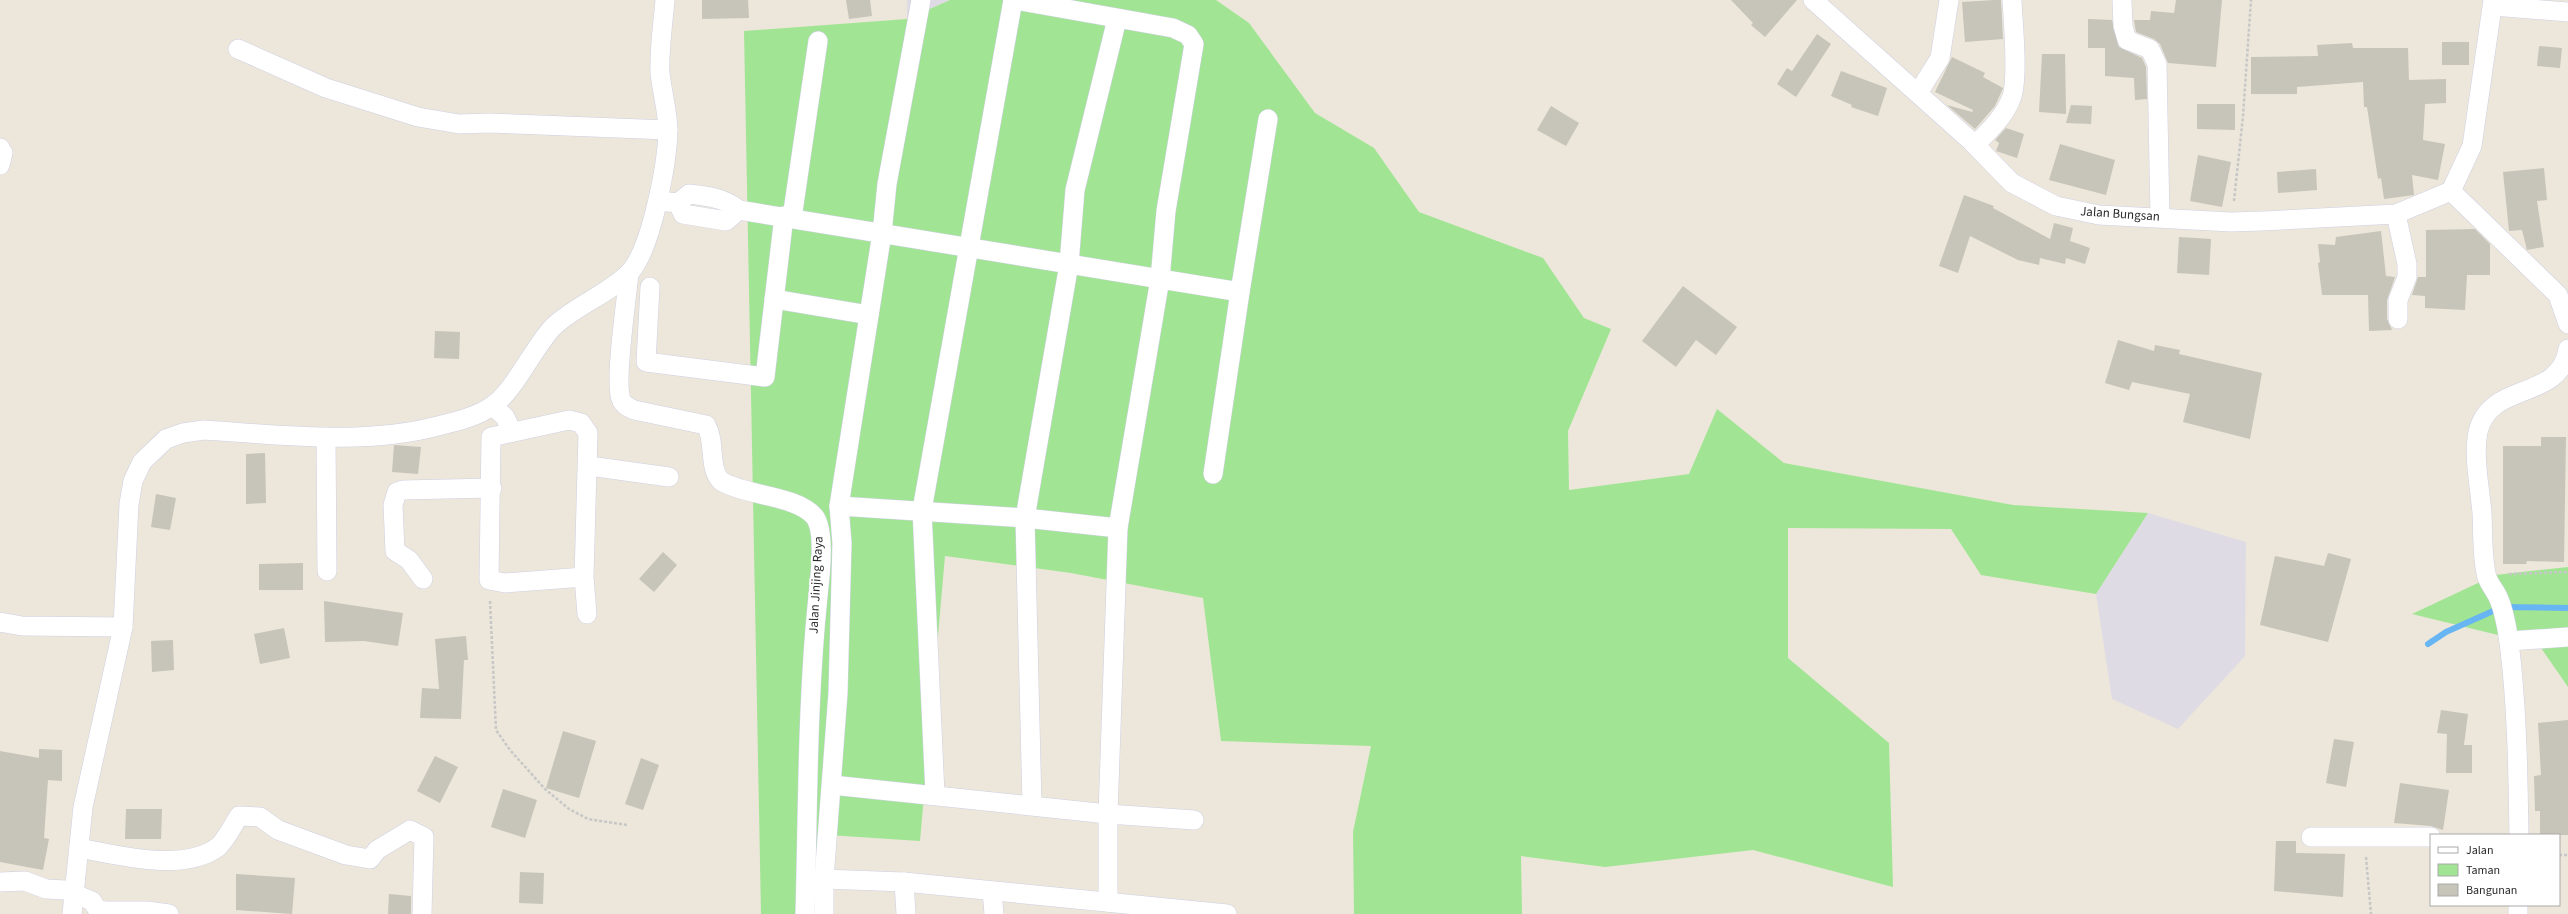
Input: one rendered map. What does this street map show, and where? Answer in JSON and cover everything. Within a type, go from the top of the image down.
[{"type":"street","points":[[72,914],[83,807],[123,627],[128,504],[133,481],[142,462],[166,439],[183,433],[204,430],[367,438],[402,434],[461,420],[493,406],[525,366],[538,344],[555,326],[629,273],[639,261],[648,240],[658,200],[668,130],[660,72],[665,0]]},
{"type":"street","points":[[824,914],[824,878],[838,693],[842,579],[842,543],[839,506],[882,233],[887,184],[921,0]]},
{"type":"street","points":[[935,794],[922,510],[967,247],[988,149],[1015,0],[1173,28],[1188,35],[1194,44],[1166,211],[1160,279],[1118,528],[1108,814],[1108,902]]},
{"type":"street","name":"Jalan Bungsan","points":[[1813,0],[1975,145],[2012,183],[2056,206],[2099,215],[2160,217],[2231,222],[2396,214],[2451,191]]},
{"type":"street","points":[[1918,93],[1940,58],[1949,0]]},
{"type":"street","points":[[1975,145],[1996,125],[2012,98],[2014,81],[2012,0]]},
{"type":"street","points":[[2122,0],[2123,26],[2127,40],[2150,48],[2157,64],[2160,217]]},
{"type":"street","points":[[2568,12],[2493,3],[2472,146],[2451,191],[2558,295],[2568,324]]},
{"type":"street","points":[[1032,805],[1025,518],[1069,264],[1076,190],[1117,19]]},
{"type":"street","points":[[650,288],[646,362],[765,377],[774,299],[818,41]]},
{"type":"street","points":[[238,49],[326,88],[418,117],[459,124],[490,123],[668,130]]},
{"type":"street","points":[[1213,474],[1268,118]]},
{"type":"street","points":[[0,148],[3,153],[0,165]]},
{"type":"street","points":[[658,200],[678,203],[683,214],[726,221],[739,210],[1240,292]]},
{"type":"street","points":[[2396,214],[2407,271],[2407,277],[2398,300],[2398,318]]},
{"type":"street","name":"Jalan Jinjing Raya","points":[[629,273],[620,370],[620,398],[626,406],[634,410],[706,425],[711,433],[715,476],[721,481],[791,503],[814,517],[819,527],[820,570],[813,642],[806,914]]},
{"type":"street","points":[[774,299],[869,315]]},
{"type":"street","points":[[2518,834],[2518,756],[2509,641],[2500,602],[2486,575],[2477,442],[2483,418],[2503,398],[2532,390],[2551,378],[2566,360],[2568,349]]},
{"type":"street","points":[[493,406],[505,417],[512,432]]},
{"type":"street","points":[[584,576],[504,583],[489,580],[492,488],[491,437],[569,420],[582,423],[588,433],[584,576],[586,614]]},
{"type":"street","points":[[326,437],[327,571]]},
{"type":"street","points":[[588,466],[670,477]]},
{"type":"street","points":[[423,579],[409,560],[395,551],[393,505],[397,492],[403,490],[492,488]]},
{"type":"street","points":[[839,506],[922,510],[1025,518],[1118,528]]},
{"type":"street","points":[[0,622],[22,626],[123,627]]},
{"type":"street","points":[[2509,641],[2568,637]]},
{"type":"street","points":[[832,785],[935,794],[1108,814],[1194,820]]},
{"type":"street","points":[[79,848],[154,860],[192,858],[218,846],[239,816],[260,817],[278,830],[346,855],[370,860],[377,850],[410,830],[424,837],[422,914]]},
{"type":"street","points":[[2311,837],[2365,839],[2430,837]]},
{"type":"street","points":[[824,878],[904,882],[992,891],[1088,907],[1108,902],[1177,912],[1227,914]]},
{"type":"street","points":[[0,882],[25,881],[46,889],[65,890],[92,901],[97,909],[104,911],[147,911],[169,914]]},
{"type":"street","points":[[904,882],[906,914]]},
{"type":"street","points":[[992,891],[994,914]]},
{"type":"path","points":[[2231,222],[2243,116],[2251,0]]},
{"type":"path","points":[[2486,575],[2568,572]]},
{"type":"path","points":[[489,580],[496,730],[510,750],[545,789],[569,809],[588,819],[627,825]]},
{"type":"path","points":[[2365,839],[2371,914]]},
{"type":"shaded area","points":[[907,0],[950,0],[907,19]]},
{"type":"shaded area","points":[[2148,513],[2246,542],[2245,656],[2178,729],[2112,699],[2096,594]]},
{"type":"green space","points":[[950,0],[1216,0],[1249,23],[1315,113],[1374,148],[1419,212],[1543,258],[1584,318],[1611,329],[1568,431],[1569,490],[1689,474],[1717,409],[1784,463],[2013,505],[2148,513],[2096,594],[1981,575],[1951,529],[1788,528],[1788,658],[1889,743],[1893,887],[1753,850],[1605,867],[1521,856],[1522,914],[1354,914],[1353,832],[1371,746],[1221,741],[1203,598],[1071,573],[945,556],[920,841],[828,835],[827,914],[761,914],[744,31],[907,19]]},
{"type":"green space","points":[[2568,567],[2568,687],[2539,645],[2412,614],[2495,575]]},
{"type":"building","points":[[702,0],[748,0],[749,18],[702,19]]},
{"type":"building","points":[[846,0],[870,0],[872,16],[849,19]]},
{"type":"building","points":[[1731,0],[1797,0],[1765,37],[1751,25],[1753,23]]},
{"type":"building","points":[[2001,0],[2003,39],[1965,42],[1962,2]]},
{"type":"building","points":[[2176,0],[2222,0],[2216,67],[2168,63],[2160,44],[2154,39],[2136,32],[2134,20],[2150,20],[2151,11],[2174,13]]},
{"type":"building","points":[[2088,19],[2112,20],[2119,47],[2142,58],[2146,67],[2147,99],[2135,100],[2134,78],[2105,76],[2105,48],[2088,48]]},
{"type":"building","points":[[1817,34],[1831,44],[1796,97],[1777,84],[1787,68],[1792,71]]},
{"type":"building","points":[[2442,42],[2469,42],[2469,65],[2442,65]]},
{"type":"building","points":[[2352,43],[2353,48],[2408,48],[2409,80],[2446,79],[2446,103],[2425,104],[2423,140],[2445,144],[2438,180],[2412,175],[2414,195],[2384,199],[2381,178],[2378,179],[2367,107],[2364,107],[2363,82],[2297,87],[2297,94],[2251,94],[2251,57],[2318,56],[2317,45]]},
{"type":"building","points":[[2539,46],[2562,48],[2560,68],[2537,66]]},
{"type":"building","points":[[2042,54],[2065,54],[2066,114],[2039,112]]},
{"type":"building","points":[[1952,57],[1985,73],[1983,77],[2003,88],[1995,106],[1975,129],[1947,105],[1972,112],[1973,110],[1935,92]]},
{"type":"building","points":[[1841,71],[1887,88],[1878,116],[1851,107],[1852,105],[1831,96]]},
{"type":"building","points":[[2197,104],[2235,104],[2235,130],[2197,129]]},
{"type":"building","points":[[2071,105],[2092,106],[2091,124],[2066,123]]},
{"type":"building","points":[[1551,106],[1579,123],[1566,146],[1537,130]]},
{"type":"building","points":[[2006,128],[2024,134],[2017,158],[1996,151],[1999,143],[1995,140]]},
{"type":"building","points":[[2060,144],[2115,160],[2106,195],[2049,180]]},
{"type":"building","points":[[2198,155],[2231,162],[2222,207],[2190,201]]},
{"type":"building","points":[[2544,168],[2547,200],[2537,201],[2544,247],[2527,250],[2522,230],[2509,231],[2503,172]]},
{"type":"building","points":[[2316,169],[2317,190],[2278,193],[2277,172]]},
{"type":"building","points":[[1964,195],[1994,206],[1993,208],[2050,239],[2054,223],[2073,228],[2070,241],[2090,248],[2085,264],[2066,258],[2065,264],[2040,258],[2039,265],[2018,260],[1970,236],[1958,273],[1939,266]]},
{"type":"building","points":[[2475,229],[2490,244],[2490,275],[2467,275],[2465,310],[2425,308],[2425,296],[2412,295],[2418,277],[2426,277],[2426,230]]},
{"type":"building","points":[[2381,231],[2386,276],[2395,277],[2387,300],[2387,319],[2392,330],[2369,331],[2368,295],[2322,295],[2318,263],[2320,262],[2318,244],[2335,245],[2336,237]]},
{"type":"building","points":[[2179,237],[2211,239],[2209,275],[2177,273]]},
{"type":"building","points":[[1683,286],[1737,327],[1716,355],[1696,340],[1676,367],[1642,341]]},
{"type":"building","points":[[435,331],[460,332],[459,359],[434,358]]},
{"type":"building","points":[[2118,340],[2154,351],[2155,345],[2180,350],[2179,354],[2262,373],[2250,439],[2183,422],[2190,394],[2132,382],[2129,390],[2105,383]]},
{"type":"building","points":[[2541,437],[2566,437],[2564,562],[2527,561],[2526,564],[2503,564],[2503,446],[2541,446]]},
{"type":"building","points":[[394,445],[421,447],[418,474],[392,472]]},
{"type":"building","points":[[265,453],[266,503],[246,504],[246,454]]},
{"type":"building","points":[[156,494],[176,498],[170,530],[151,527]]},
{"type":"building","points":[[663,552],[677,565],[654,592],[639,579]]},
{"type":"building","points":[[2328,553],[2351,559],[2328,642],[2260,625],[2275,556],[2324,566]]},
{"type":"building","points":[[303,563],[303,590],[259,590],[259,564]]},
{"type":"building","points":[[324,601],[403,613],[398,646],[364,641],[325,642]]},
{"type":"building","points":[[284,628],[290,658],[260,664],[254,634]]},
{"type":"building","points":[[466,636],[468,660],[464,660],[461,719],[420,718],[422,688],[439,689],[435,639]]},
{"type":"building","points":[[173,640],[174,670],[152,672],[151,641]]},
{"type":"building","points":[[2441,710],[2468,714],[2464,745],[2472,745],[2472,773],[2446,773],[2447,734],[2437,733]]},
{"type":"building","points":[[2568,720],[2568,835],[2540,834],[2540,811],[2535,811],[2534,776],[2541,775],[2538,723]]},
{"type":"building","points":[[563,731],[596,741],[579,798],[546,788]]},
{"type":"building","points":[[2334,739],[2354,742],[2346,787],[2326,783]]},
{"type":"building","points":[[39,749],[62,750],[62,781],[48,780],[44,838],[49,839],[43,870],[0,862],[0,751],[39,758]]},
{"type":"building","points":[[435,756],[458,767],[440,803],[417,791]]},
{"type":"building","points":[[641,758],[659,765],[643,810],[625,804]]},
{"type":"building","points":[[2400,783],[2449,790],[2443,830],[2431,826],[2394,823]]},
{"type":"building","points":[[503,789],[537,800],[525,838],[491,827]]},
{"type":"building","points":[[126,809],[162,809],[161,839],[125,839]]},
{"type":"building","points":[[2276,841],[2296,841],[2296,853],[2345,854],[2343,897],[2274,891]]},
{"type":"building","points":[[520,872],[544,873],[543,904],[519,903]]},
{"type":"building","points":[[236,874],[295,878],[292,914],[236,910]]},
{"type":"building","points":[[389,894],[411,896],[411,914],[388,914]]},
{"type":"waterway","points":[[2428,644],[2446,632],[2502,607],[2568,608]]}]
